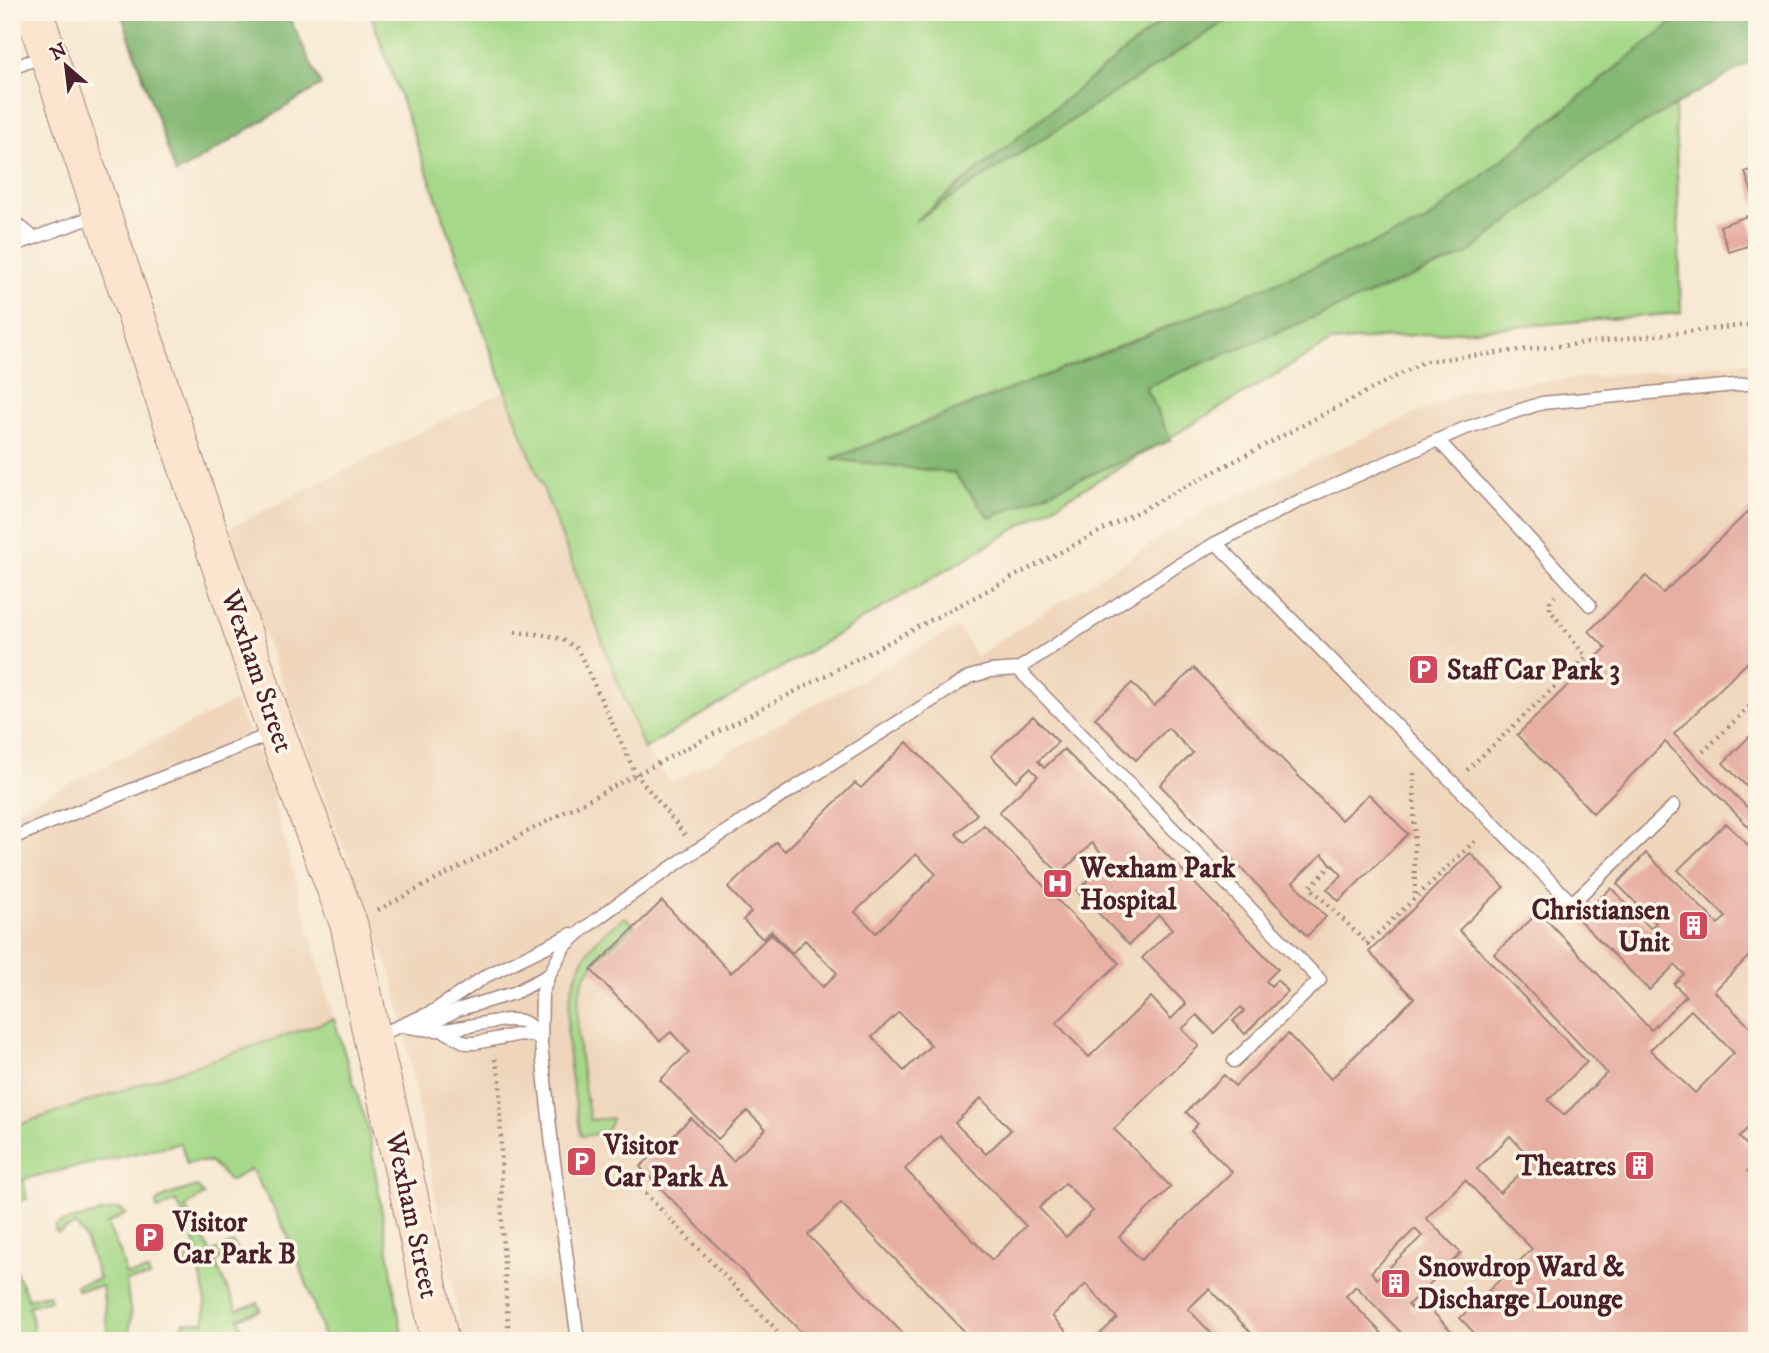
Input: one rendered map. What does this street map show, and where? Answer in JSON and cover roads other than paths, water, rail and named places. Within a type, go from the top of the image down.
[{"type":"street","name":"Wexham Street","points":[[34,12],[276,731],[388,1031],[410,1195],[440,1341]]},
{"type":"lane","points":[[12,68],[48,54]]},
{"type":"lane","points":[[12,246],[102,214]]},
{"type":"lane","points":[[12,220],[34,238]]},
{"type":"lane","points":[[578,1341],[539,1040],[542,994],[549,975],[564,947],[585,928],[697,850],[969,677],[990,671],[1018,669],[1175,567],[1301,500],[1463,429],[1542,403],[1757,383]]},
{"type":"lane","points":[[1438,440],[1590,605]]},
{"type":"lane","points":[[1216,543],[1572,903],[1674,806]]},
{"type":"lane","points":[[1018,669],[1320,980],[1234,1061]]},
{"type":"lane","points":[[12,838],[276,731]]},
{"type":"lane","points":[[388,1031],[432,1012],[505,965],[585,928]]},
{"type":"lane","points":[[422,1029],[457,1010],[514,993],[549,975]]},
{"type":"lane","points":[[388,1031],[442,1030],[516,1020],[527,1023],[539,1040]]},
{"type":"lane","points":[[442,1030],[466,1043],[521,1034],[539,1040]]},
{"type":"place","name":"Staff Car Park 3","points":[[1424,670]]},
{"type":"place","name":"Wexham Park Hospital","points":[[1057,884]]},
{"type":"place","name":"Christiansen Unit","points":[[1693,926]]},
{"type":"place","name":"Visitor Car Park A","points":[[581,1161]]},
{"type":"place","name":"Theatres","points":[[1639,1166]]},
{"type":"place","name":"Visitor Car Park B","points":[[150,1238]]},
{"type":"place","name":"Snowdrop Ward & Discharge Lounge","points":[[1395,1283]]}]
